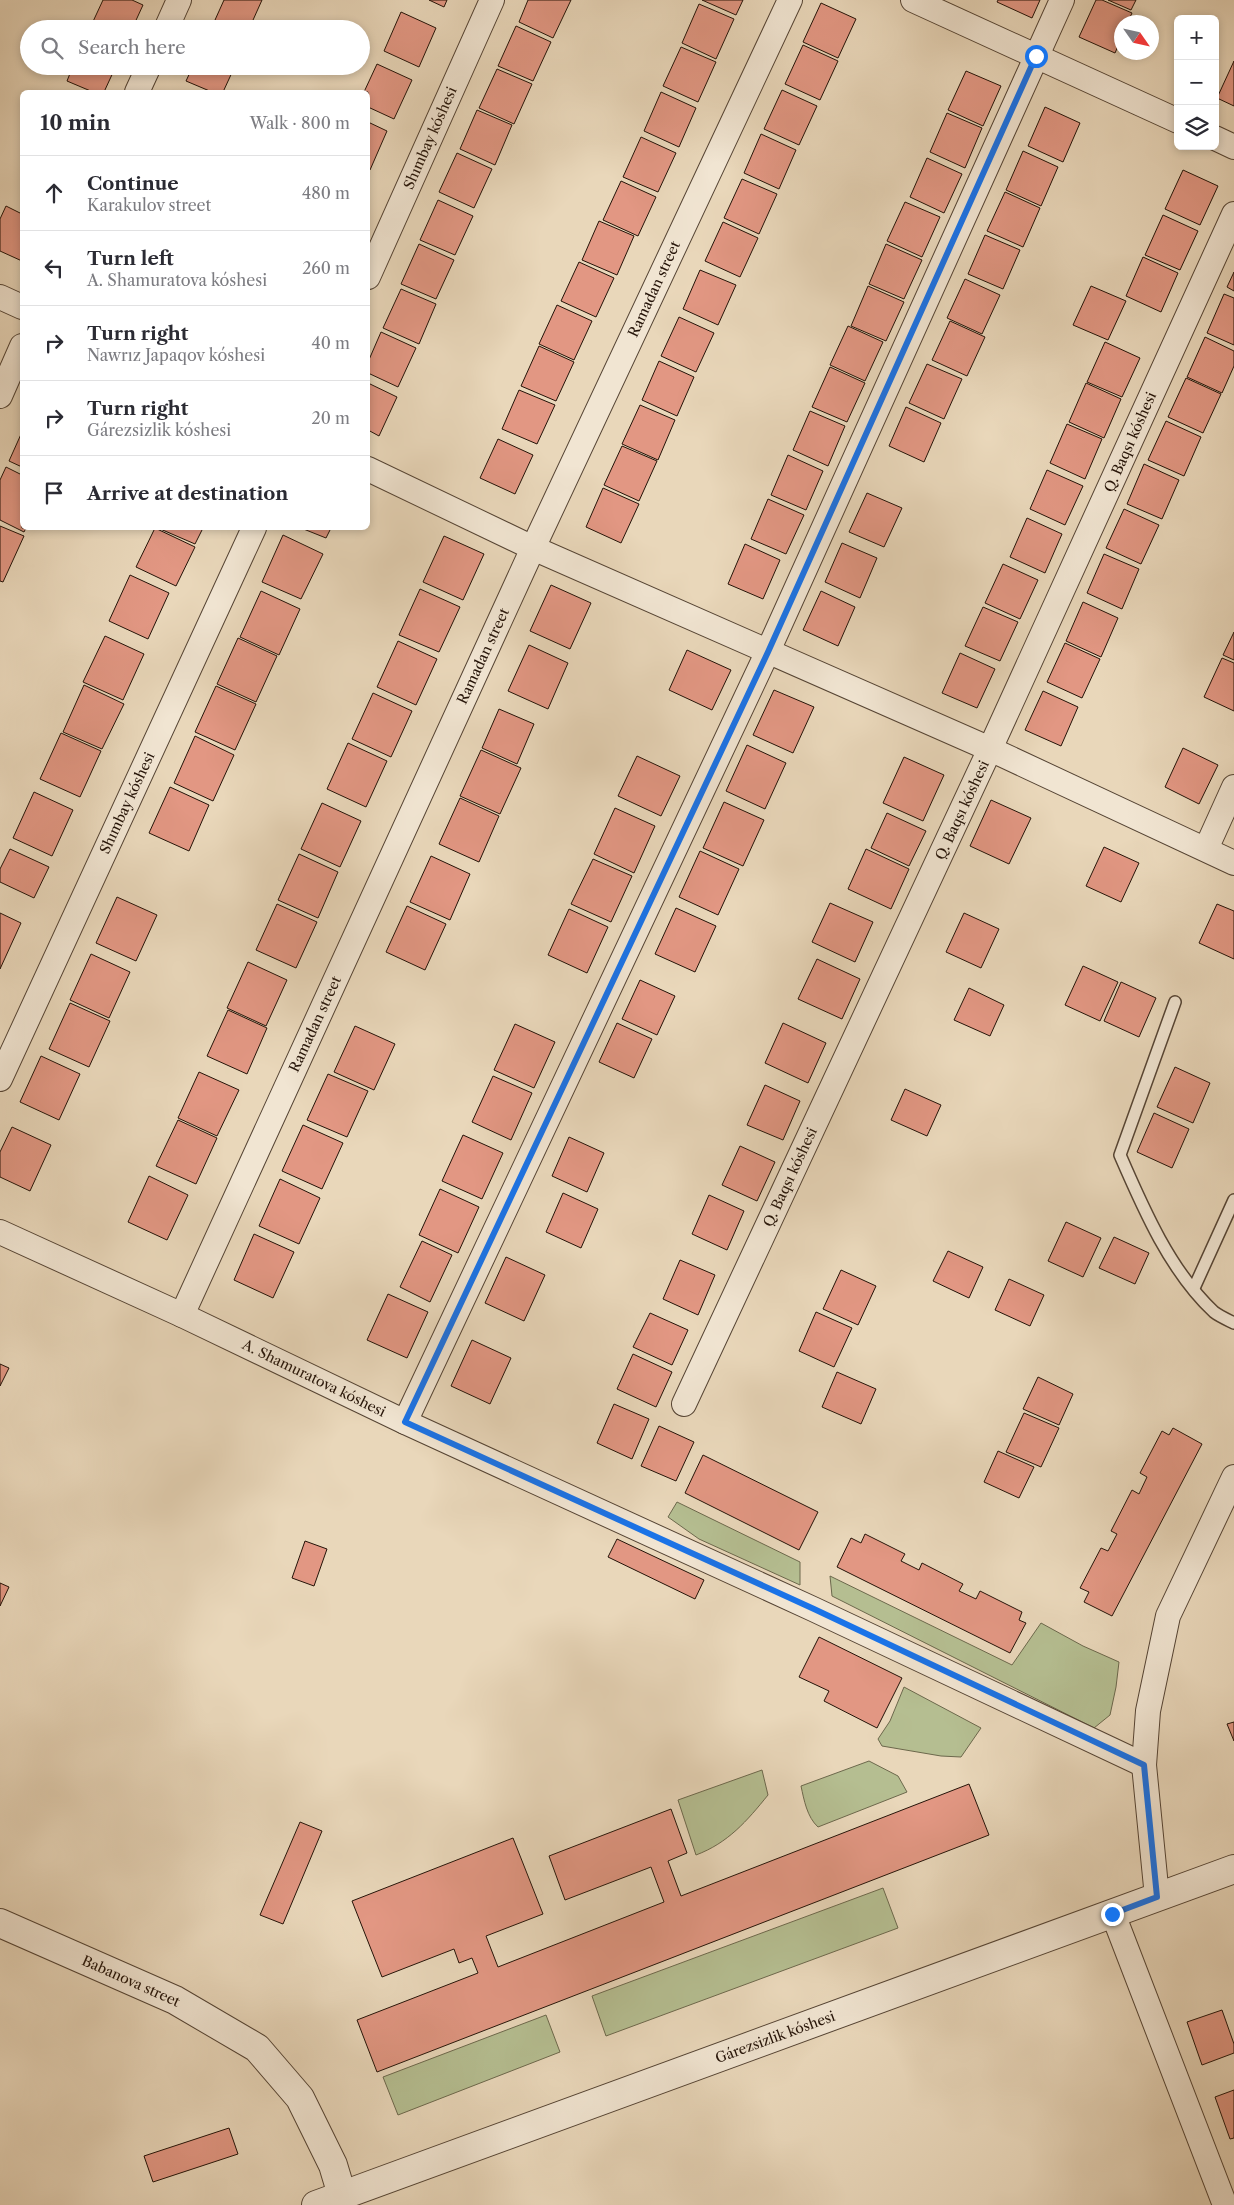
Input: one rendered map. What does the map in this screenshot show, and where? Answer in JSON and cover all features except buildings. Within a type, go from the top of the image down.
[{"type":"street","points":[[170,20],[179,0]]},
{"type":"street","name":"Shımbay kóshesi","points":[[370,273],[492,0]]},
{"type":"street","name":"Ramadan street","points":[[182,1315],[533,548],[790,0]]},
{"type":"street","points":[[913,0],[1174,119]]},
{"type":"street","points":[[405,1422],[768,652],[1062,0]]},
{"type":"street","points":[[138,90],[145,75]]},
{"type":"street","points":[[1219,140],[1234,147]]},
{"type":"street","name":"Q. Baqsı kóshesi","points":[[684,1404],[990,749],[1234,214]]},
{"type":"street","points":[[0,297],[20,306]]},
{"type":"street","points":[[0,396],[20,351]]},
{"type":"street","points":[[370,470],[533,548],[990,749],[1234,863]]},
{"type":"street","name":"Shımbay kóshesi","points":[[0,1079],[253,530]]},
{"type":"street","points":[[1206,849],[1234,787]]},
{"type":"street","name":"A. Shamuratova kóshesi","points":[[0,1232],[182,1315],[405,1422],[814,1609],[1144,1765]]},
{"type":"street","points":[[1157,1897],[1144,1765],[1148,1711],[1168,1616],[1234,1477]]},
{"type":"street","name":"Gárezsizlik kóshesi","points":[[316,2205],[344,2200],[1234,1870]]},
{"type":"street","points":[[1112,1914],[1225,2205]]},
{"type":"street","name":"Babanova street","points":[[0,1923],[175,2000],[257,2048],[300,2098],[333,2165],[344,2200]]},
{"type":"lane","points":[[1175,1002],[1120,1155],[1146,1215],[1183,1275],[1215,1312],[1234,1323]]},
{"type":"lane","points":[[1194,1288],[1234,1200]]},
{"type":"green space","points":[[677,1502],[800,1562],[800,1585],[699,1539],[668,1517]]},
{"type":"green space","points":[[830,1576],[1012,1665],[1041,1623],[1083,1646],[1119,1662],[1110,1715],[1094,1728],[832,1596]]},
{"type":"green space","points":[[904,1687],[981,1728],[961,1757],[941,1756],[882,1746],[878,1739],[890,1721]]},
{"type":"green space","points":[[869,1761],[898,1776],[907,1792],[818,1827],[809,1813],[801,1786]]},
{"type":"green space","points":[[762,1770],[768,1795],[752,1814],[727,1838],[696,1855],[678,1800]]},
{"type":"green space","points":[[883,1888],[898,1928],[606,2036],[592,1996]]},
{"type":"green space","points":[[546,2015],[560,2052],[398,2115],[383,2077]]},
{"type":"route","points":[[1036,56],[768,652],[405,1422],[814,1609],[1144,1765],[1157,1897],[1112,1914]]}]
